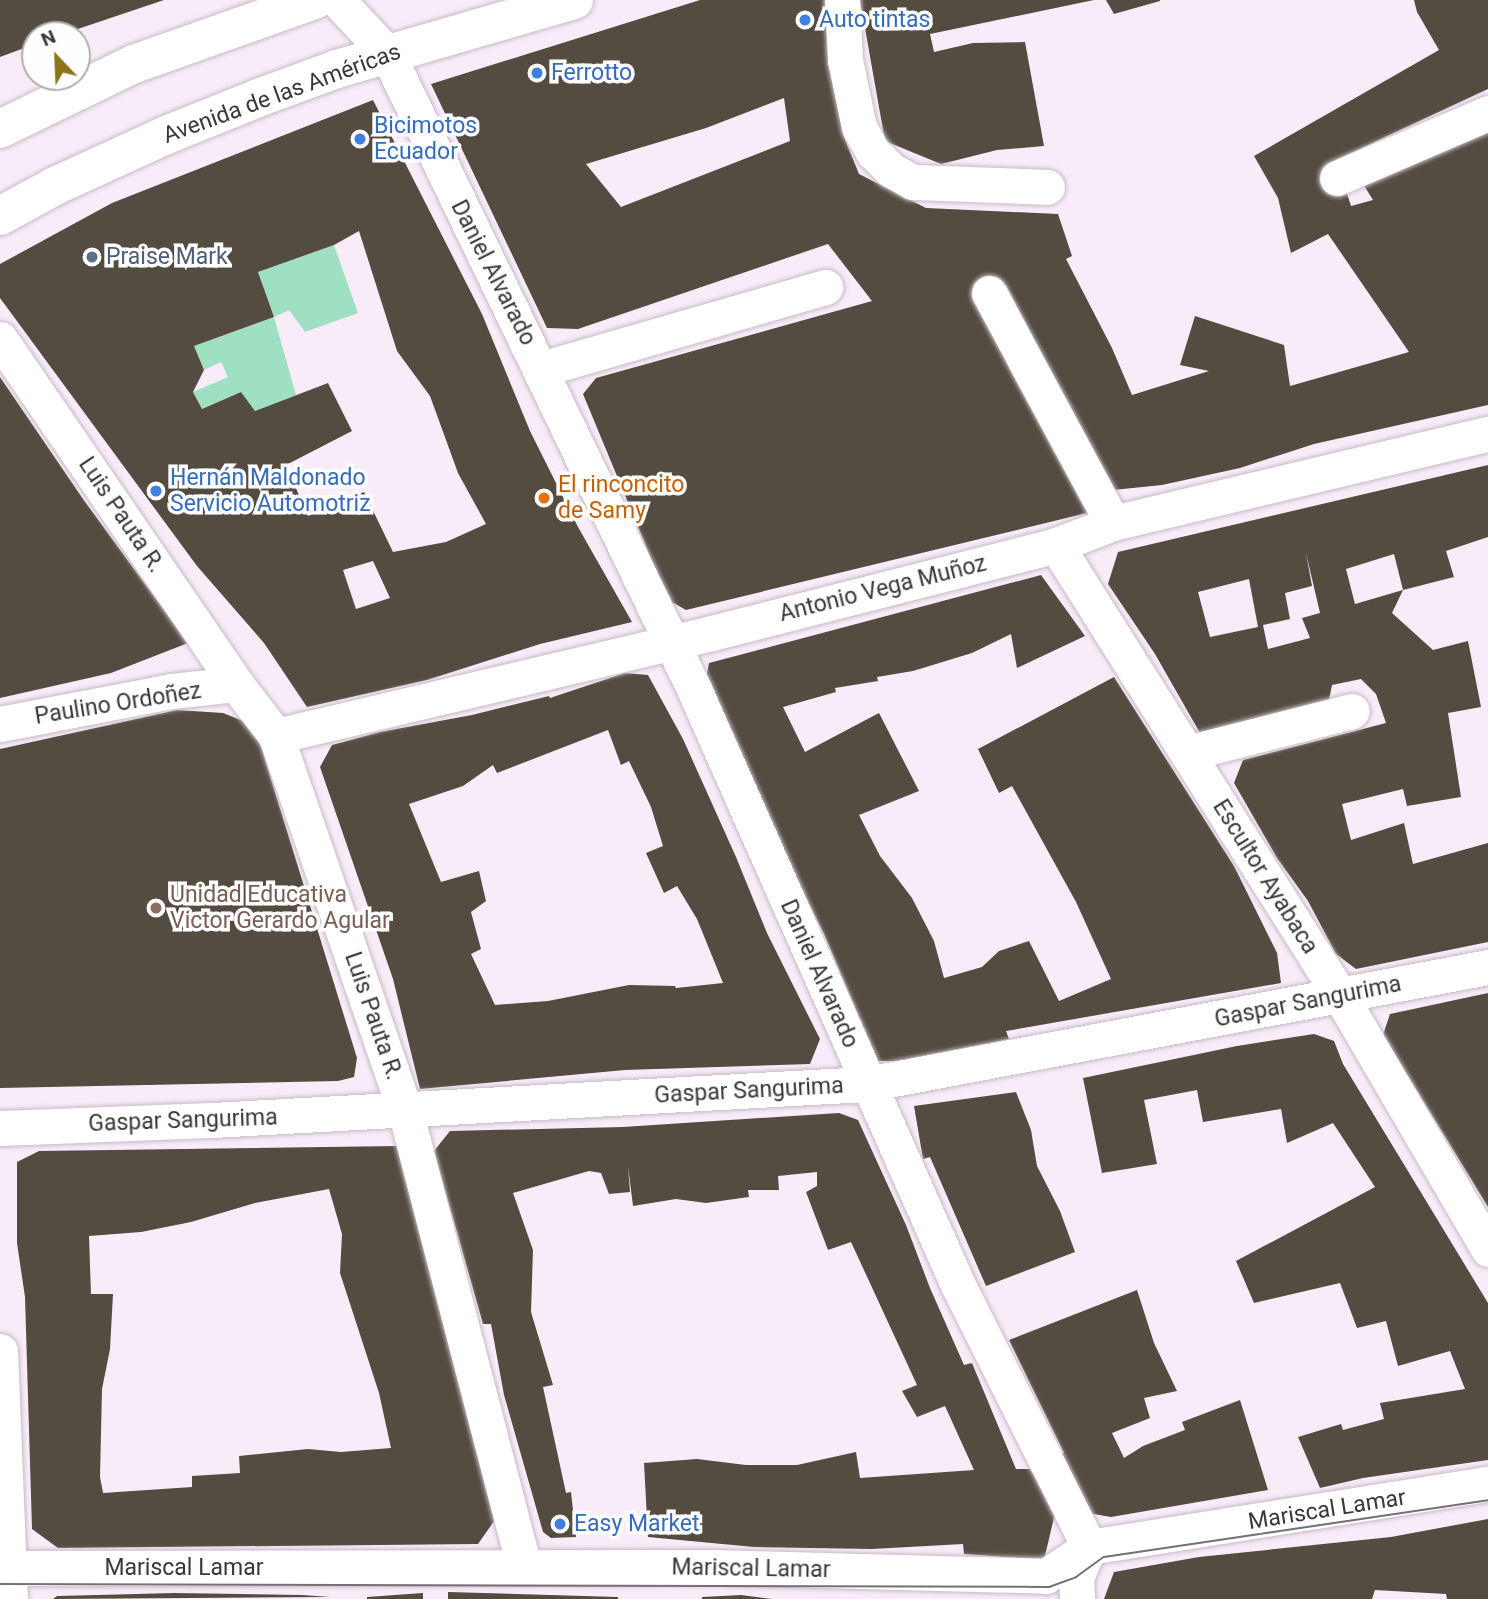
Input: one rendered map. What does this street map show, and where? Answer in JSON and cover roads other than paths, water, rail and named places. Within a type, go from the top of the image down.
[{"type":"main road","points":[[0,130],[134,64],[315,0]]},
{"type":"main road","name":"Avenida de las Américas","points":[[0,216],[55,186],[164,136],[337,69],[574,0]]},
{"type":"street","name":"Daniel Alvarado","points":[[337,0],[387,53],[673,642],[958,1285],[1081,1574]]},
{"type":"street","points":[[842,0],[845,60],[859,127],[873,152],[891,170],[913,182],[1047,187]]},
{"type":"street","points":[[1337,178],[1488,113]]},
{"type":"street","name":"Daniel Alvarado","points":[[541,369],[825,288]]},
{"type":"street","points":[[989,293],[1113,523]]},
{"type":"street","name":"Luis Pauta R.","points":[[0,339],[236,684],[276,736],[405,1110],[524,1566]]},
{"type":"street","name":"Antonio Vega Muñoz","points":[[276,736],[673,642],[1056,545],[1113,523],[1488,433]]},
{"type":"street","name":"Escultor Ayabaca","points":[[1056,545],[1341,997],[1488,1249]]},
{"type":"street","name":"Paulino Ordoñez","points":[[0,724],[171,691],[236,684]]},
{"type":"street","points":[[1186,753],[1352,711]]},
{"type":"street","name":"Gaspar Sangurima","points":[[0,1128],[405,1110],[867,1084],[1341,997],[1488,967]]},
{"type":"street","points":[[0,1351],[7,1579]]},
{"type":"street","name":"Mariscal Lamar","points":[[7,1579],[524,1566],[712,1567],[1046,1576],[1081,1574],[1488,1484]]},
{"type":"tram line","points":[[0,1584],[1049,1587],[1076,1577],[1104,1557],[1488,1500]]},
{"type":"place","name":"Auto tintas","points":[[805,20]]},
{"type":"place","name":"Ferrotto","points":[[537,73]]},
{"type":"place","name":"Bicimotos Ecuador","points":[[360,139]]},
{"type":"place","name":"Praise Mark","points":[[92,257]]},
{"type":"place","name":"Hernán Maldonado Servicio Automotriz","points":[[156,491]]},
{"type":"place","name":"El rinconcito de Samy","points":[[544,498]]},
{"type":"place","name":"Unidad Educativa Victor Gerardo Agular","points":[[156,908]]},
{"type":"place","name":"Easy Market","points":[[560,1524]]}]
